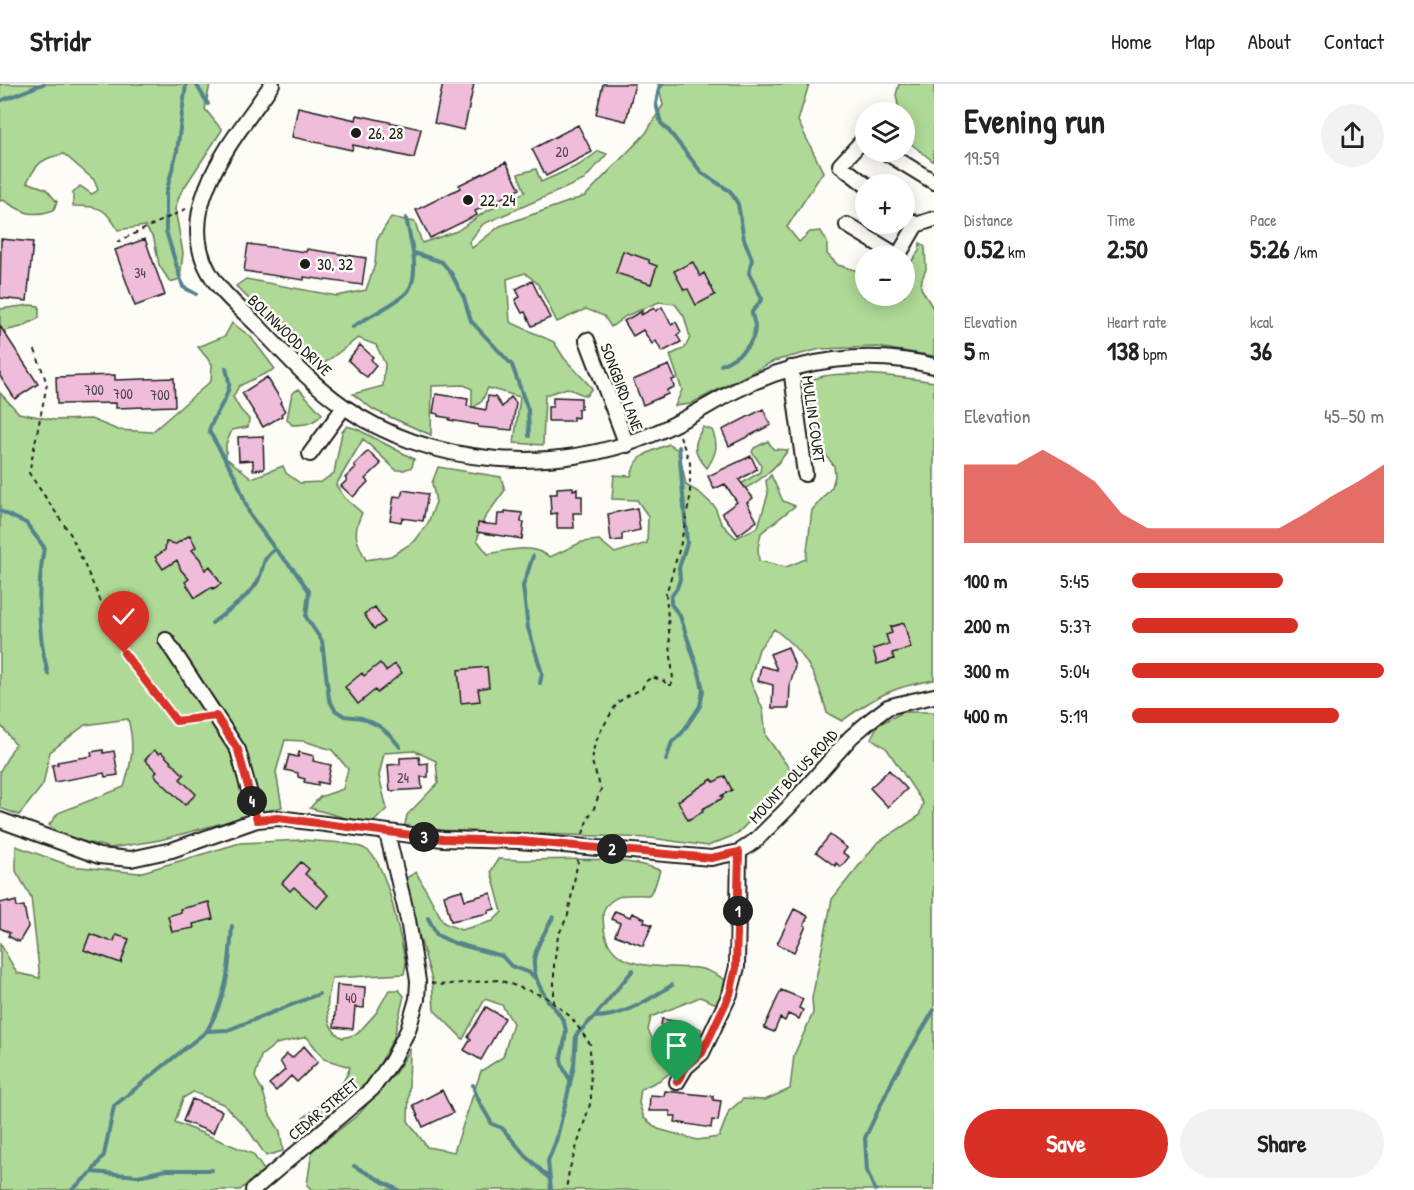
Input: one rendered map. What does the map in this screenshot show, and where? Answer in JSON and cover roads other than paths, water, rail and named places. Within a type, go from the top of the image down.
[{"type":"street","name":"BOLINWOOD DRIVE","points":[[273,84],[214,171],[206,187],[198,218],[197,234],[200,253],[209,271],[232,303],[305,376],[344,407],[387,431],[430,446],[477,457],[523,460],[559,458],[627,445],[676,423],[764,377],[790,368],[828,360],[868,359],[905,361],[934,366]]},
{"type":"street","points":[[855,148],[840,165],[855,177]]},
{"type":"street","points":[[901,162],[934,182]]},
{"type":"street","points":[[847,225],[898,255],[916,225],[934,219]]},
{"type":"street","name":"SONGBIRD LANE","points":[[587,340],[627,445]]},
{"type":"street","name":"MULLIN COURT","points":[[790,368],[805,474]]},
{"type":"street","points":[[309,454],[344,407]]},
{"type":"street","points":[[166,640],[238,750],[257,820]]},
{"type":"street","name":"MOUNT BOLUS ROAD","points":[[0,820],[99,856],[131,859],[172,850],[257,820],[278,818],[443,839],[519,841],[711,858],[739,852],[756,840],[851,737],[872,719],[888,708],[934,696]]},
{"type":"street","name":"CEDAR STREET","points":[[253,1190],[372,1089],[392,1061],[408,1030],[417,999],[418,981],[408,920],[387,833]]},
{"type":"street","points":[[677,1082],[686,1067],[702,1053],[730,994],[736,968],[739,852]]},
{"type":"waterway","points":[[0,101],[43,84]]},
{"type":"waterway","points":[[186,84],[177,151],[166,193],[166,231],[183,287],[196,294]]},
{"type":"waterway","points":[[196,84],[208,104]]},
{"type":"waterway","points":[[663,84],[659,88],[656,104],[661,123],[702,173],[730,191],[738,204],[744,239],[752,259],[749,273],[762,299],[752,312],[755,327],[752,340],[738,355],[721,365]]},
{"type":"waterway","points":[[353,327],[398,300],[412,284],[414,265],[406,218]]},
{"type":"waterway","points":[[414,253],[442,262],[451,273],[464,298],[471,321],[512,365],[528,410],[529,436]]},
{"type":"waterway","points":[[226,368],[229,387],[209,431],[236,478],[250,515],[309,591],[306,617],[322,641],[329,699],[335,710],[344,716],[362,718],[379,726],[400,747]]},
{"type":"waterway","points":[[666,760],[672,742],[682,733],[700,706],[703,691],[680,616],[671,604],[671,597],[680,579],[679,568],[687,543],[679,447]]},
{"type":"waterway","points":[[0,511],[26,523],[44,547],[39,611],[48,674]]},
{"type":"waterway","points":[[212,623],[249,593],[258,581],[265,560],[275,549]]},
{"type":"waterway","points":[[533,556],[523,586],[528,628],[542,673],[540,683]]},
{"type":"waterway","points":[[553,917],[537,948],[535,976],[547,999],[564,1022],[566,1035],[561,1061],[570,1080]]},
{"type":"waterway","points":[[428,918],[437,935],[454,943],[502,956],[511,966],[530,973],[535,978]]},
{"type":"waterway","points":[[207,1031],[219,1005],[226,980],[232,926]]},
{"type":"waterway","points":[[594,1017],[633,970]]},
{"type":"waterway","points":[[551,1190],[548,1161],[556,1141],[567,1097],[574,1065],[576,1035],[594,1017],[626,1011],[672,985]]},
{"type":"waterway","points":[[92,1172],[104,1155],[114,1106],[207,1031],[228,1030],[319,994]]},
{"type":"waterway","points":[[875,1190],[867,1171],[865,1138],[894,1077],[934,1010]]},
{"type":"waterway","points":[[473,1085],[478,1100],[492,1124],[502,1128],[549,1178]]},
{"type":"waterway","points":[[354,1166],[398,1190]]},
{"type":"waterway","points":[[72,1190],[92,1172],[138,1176],[166,1170],[212,1170]]},
{"type":"place","name":"26, 28","points":[[356,133]]},
{"type":"place","name":"22, 24","points":[[468,200]]},
{"type":"place","name":"30, 32","points":[[305,264]]}]
